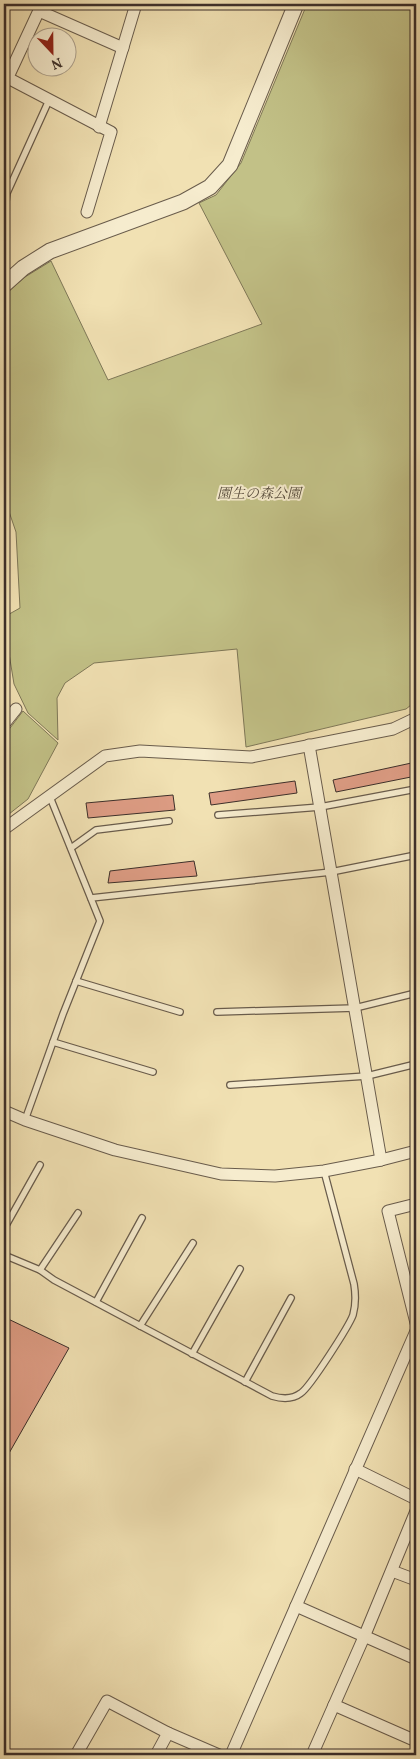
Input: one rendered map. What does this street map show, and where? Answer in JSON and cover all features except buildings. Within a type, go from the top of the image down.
[{"type":"street","points":[[99,127],[136,4]]},
{"type":"street","points":[[4,285],[23,268],[50,251],[183,202],[210,187],[230,165],[296,4]]},
{"type":"street","points":[[87,212],[111,132],[50,98],[6,77],[40,7],[123,48]]},
{"type":"street","points":[[4,724],[16,709]]},
{"type":"street","points":[[4,829],[105,756],[140,751],[251,757],[393,728],[416,718]]},
{"type":"street","points":[[310,745],[381,1160]]},
{"type":"street","points":[[4,1111],[25,1120],[115,1150],[222,1174],[275,1176],[324,1171],[416,1151]]},
{"type":"street","points":[[416,1204],[388,1211],[411,1278],[416,1323]]},
{"type":"street","points":[[231,1755],[416,1331]]},
{"type":"street","points":[[355,1469],[416,1499]]},
{"type":"street","points":[[312,1755],[364,1637],[416,1511]]},
{"type":"street","points":[[392,1570],[416,1580]]},
{"type":"street","points":[[296,1606],[416,1659]]},
{"type":"street","points":[[76,1755],[107,1701],[168,1733],[219,1755]]},
{"type":"street","points":[[334,1705],[416,1741]]},
{"type":"street","points":[[156,1755],[168,1733]]},
{"type":"lane","points":[[4,218],[7,193],[50,98]]},
{"type":"lane","points":[[218,815],[320,807],[416,789]]},
{"type":"lane","points":[[25,1120],[100,921],[50,797]]},
{"type":"lane","points":[[71,848],[96,830],[169,820]]},
{"type":"lane","points":[[91,898],[331,872],[416,855]]},
{"type":"lane","points":[[76,981],[180,1012]]},
{"type":"lane","points":[[216,1012],[355,1008],[416,994]]},
{"type":"lane","points":[[53,1042],[153,1072]]},
{"type":"lane","points":[[230,1085],[366,1076],[416,1064]]},
{"type":"lane","points":[[4,1229],[40,1165]]},
{"type":"lane","points":[[4,1255],[40,1270],[54,1280],[272,1396],[285,1399],[303,1392],[344,1333],[352,1317],[356,1301],[354,1284],[324,1171]]},
{"type":"lane","points":[[40,1270],[78,1213]]},
{"type":"lane","points":[[96,1302],[142,1218]]},
{"type":"lane","points":[[140,1326],[193,1243]]},
{"type":"lane","points":[[192,1354],[240,1268]]},
{"type":"lane","points":[[245,1382],[291,1298]]},
{"type":"green space","name":"園生の森公園","points":[[307,4],[416,4],[416,701],[406,709],[246,747],[237,649],[94,663],[65,683],[57,698],[58,740],[28,713],[14,684],[4,623],[4,617],[20,608],[16,532],[4,497],[4,295],[25,277],[51,261],[108,380],[262,324],[199,203],[216,195],[241,163]]},
{"type":"green space","points":[[23,711],[58,743],[28,799],[4,818],[4,736]]}]
